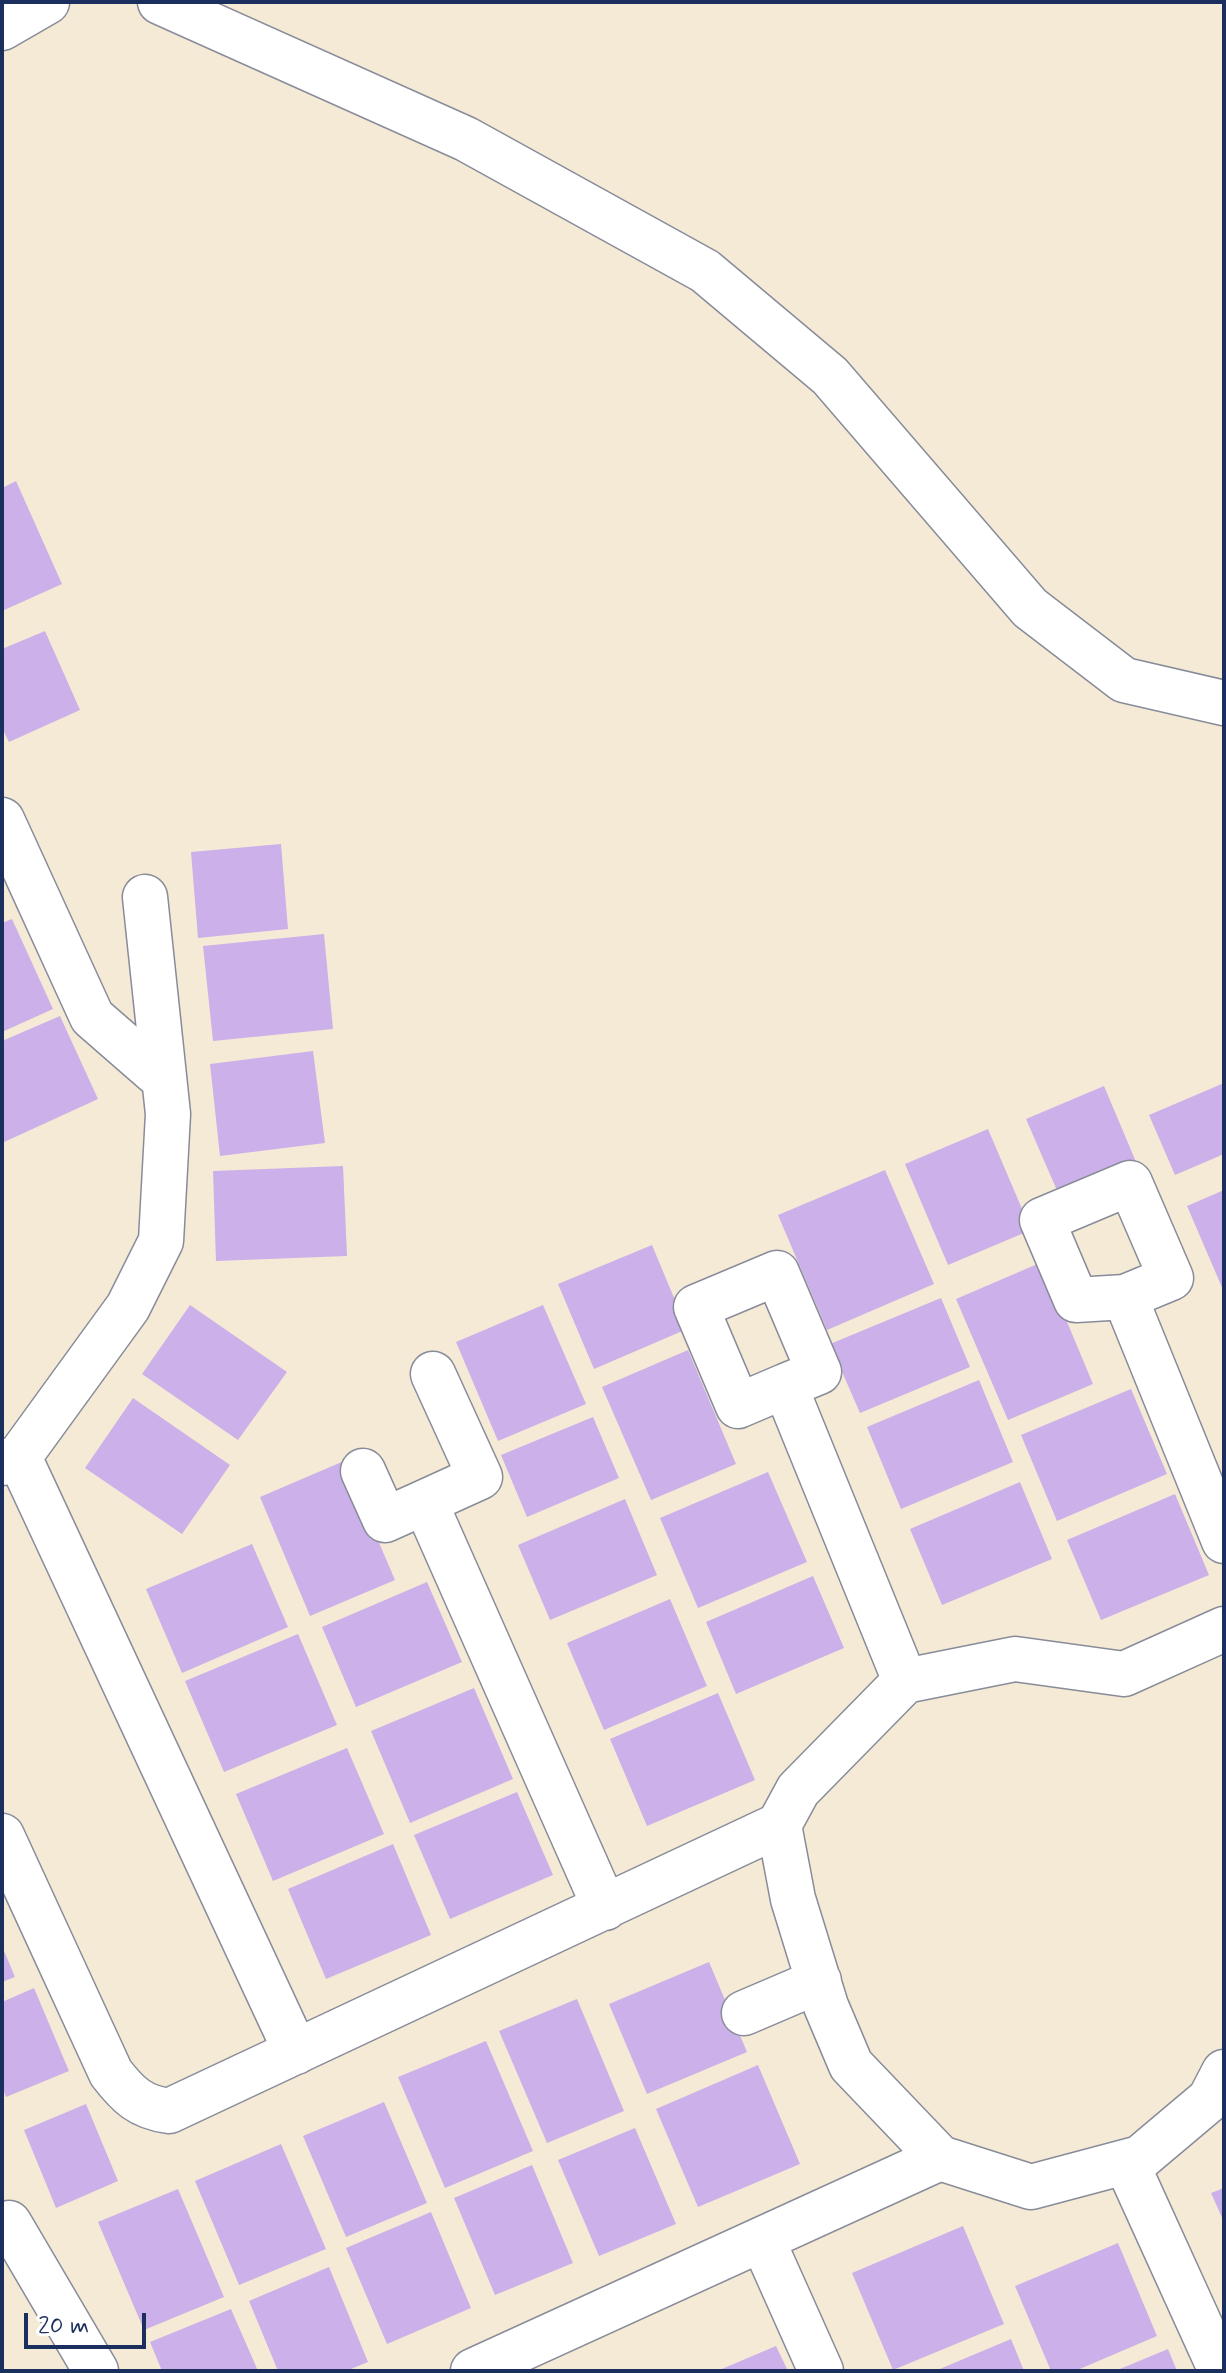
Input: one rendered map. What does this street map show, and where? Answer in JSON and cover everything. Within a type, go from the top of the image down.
[{"type":"street","points":[[2,28],[47,2]]},
{"type":"street","points":[[160,2],[466,139],[705,271],[830,376],[1030,608],[1124,680],[1224,703]]},
{"type":"street","points":[[2,820],[92,1017],[162,1078]]},
{"type":"street","points":[[145,897],[168,1114],[161,1241],[128,1307],[10,1460],[296,2052]]},
{"type":"street","points":[[1125,1297],[1224,1541]]},
{"type":"street","points":[[363,1471],[385,1520],[480,1477],[433,1374]]},
{"type":"street","points":[[785,1386],[905,1681]]},
{"type":"street","points":[[425,1502],[605,1908]]},
{"type":"street","points":[[2,1836],[111,2073],[131,2098],[150,2109],[169,2111],[779,1825],[798,1790],[905,1681],[1015,1659],[1124,1674],[1224,1629]]},
{"type":"street","points":[[779,1825],[793,1899],[819,1981],[851,2065],[940,2158],[1031,2187],[1140,2158],[1210,2099],[1224,2072]]},
{"type":"street","points":[[744,2013],[819,1981]]},
{"type":"street","points":[[473,2371],[940,2158]]},
{"type":"street","points":[[1126,2162],[1221,2371]]},
{"type":"street","points":[[9,2223],[96,2371]]},
{"type":"street","points":[[762,2239],[821,2371]]},
{"type":"building","points":[[16,481],[62,584],[2,611],[2,488]]},
{"type":"building","points":[[45,631],[80,710],[9,742],[2,728],[2,649]]},
{"type":"building","points":[[281,844],[288,929],[198,938],[191,852]]},
{"type":"building","points":[[12,919],[53,1009],[2,1032],[2,923]]},
{"type":"building","points":[[324,934],[333,1029],[213,1041],[203,946]]},
{"type":"building","points":[[60,1016],[98,1099],[2,1143],[2,1041]]},
{"type":"building","points":[[313,1051],[325,1143],[220,1156],[210,1064]]},
{"type":"building","points":[[1224,1083],[1224,1154],[1175,1175],[1149,1115]]},
{"type":"building","points":[[1104,1086],[1139,1169],[1062,1202],[1026,1119]]},
{"type":"building","points":[[988,1129],[1031,1230],[948,1265],[905,1164]]},
{"type":"building","points":[[343,1166],[347,1256],[216,1261],[213,1171]]},
{"type":"building","points":[[885,1170],[934,1284],[827,1330],[778,1215]]},
{"type":"building","points":[[1224,1190],[1224,1292],[1187,1206]]},
{"type":"building","points":[[652,1245],[687,1329],[594,1369],[558,1284]]},
{"type":"building","points":[[1042,1262],[1093,1384],[1008,1420],[956,1299]]},
{"type":"building","points":[[941,1298],[970,1367],[860,1413],[830,1344]]},
{"type":"building","points":[[190,1305],[287,1372],[238,1440],[142,1374]]},
{"type":"building","points":[[543,1305],[586,1404],[498,1441],[456,1342]]},
{"type":"building","points":[[688,1350],[736,1464],[651,1500],[602,1387]]},
{"type":"building","points":[[979,1380],[1013,1462],[901,1509],[867,1427]]},
{"type":"building","points":[[1131,1389],[1167,1474],[1057,1521],[1021,1435]]},
{"type":"building","points":[[133,1398],[230,1465],[182,1534],[85,1468]]},
{"type":"building","points":[[593,1417],[619,1478],[527,1517],[501,1455]]},
{"type":"building","points":[[344,1461],[395,1580],[310,1616],[260,1497]]},
{"type":"building","points":[[768,1472],[807,1562],[698,1608],[660,1518]]},
{"type":"building","points":[[1020,1482],[1052,1559],[942,1605],[910,1529]]},
{"type":"building","points":[[1175,1494],[1209,1575],[1101,1620],[1067,1540]]},
{"type":"building","points":[[625,1499],[657,1575],[550,1620],[518,1545]]},
{"type":"building","points":[[252,1544],[288,1627],[182,1673],[146,1589]]},
{"type":"building","points":[[813,1576],[844,1648],[736,1694],[706,1622]]},
{"type":"building","points":[[427,1582],[462,1662],[356,1707],[322,1627]]},
{"type":"building","points":[[670,1599],[707,1686],[604,1730],[567,1643]]},
{"type":"building","points":[[298,1634],[337,1725],[224,1772],[185,1681]]},
{"type":"building","points":[[474,1688],[513,1779],[410,1823],[371,1731]]},
{"type":"building","points":[[718,1693],[755,1780],[647,1826],[610,1739]]},
{"type":"building","points":[[347,1748],[384,1834],[273,1881],[236,1794]]},
{"type":"building","points":[[517,1792],[553,1875],[450,1919],[414,1835]]},
{"type":"building","points":[[393,1844],[431,1935],[326,1979],[288,1889]]},
{"type":"building","points":[[2,1946],[15,1977],[2,1982]]},
{"type":"building","points":[[709,1962],[747,2052],[647,2094],[609,2004]]},
{"type":"building","points":[[34,1988],[69,2071],[6,2097],[2,2087],[2,2002]]},
{"type":"building","points":[[577,1999],[624,2111],[547,2143],[499,2031]]},
{"type":"building","points":[[486,2041],[533,2151],[445,2188],[398,2077]]},
{"type":"building","points":[[758,2065],[800,2164],[698,2207],[656,2109]]},
{"type":"building","points":[[384,2102],[427,2203],[346,2237],[303,2136]]},
{"type":"building","points":[[86,2104],[118,2181],[56,2208],[24,2130]]},
{"type":"building","points":[[635,2128],[676,2224],[599,2256],[558,2160]]},
{"type":"building","points":[[281,2144],[326,2249],[239,2285],[195,2181]]},
{"type":"building","points":[[532,2165],[573,2263],[495,2295],[454,2198]]},
{"type":"building","points":[[1224,2188],[1224,2222],[1211,2193]]},
{"type":"building","points":[[178,2189],[224,2297],[144,2330],[98,2222]]},
{"type":"building","points":[[431,2212],[471,2308],[387,2344],[346,2248]]},
{"type":"building","points":[[963,2226],[1004,2324],[893,2370],[852,2273]]},
{"type":"building","points":[[1118,2243],[1157,2336],[1075,2371],[1051,2371],[1015,2286]]},
{"type":"building","points":[[329,2267],[368,2362],[346,2371],[278,2371],[249,2301]]},
{"type":"building","points":[[231,2309],[258,2371],[162,2371],[150,2342]]},
{"type":"building","points":[[1011,2339],[1024,2371],[935,2371]]},
{"type":"building","points":[[776,2346],[788,2371],[717,2371]]},
{"type":"building","points":[[1168,2349],[1177,2371],[1115,2371]]}]
